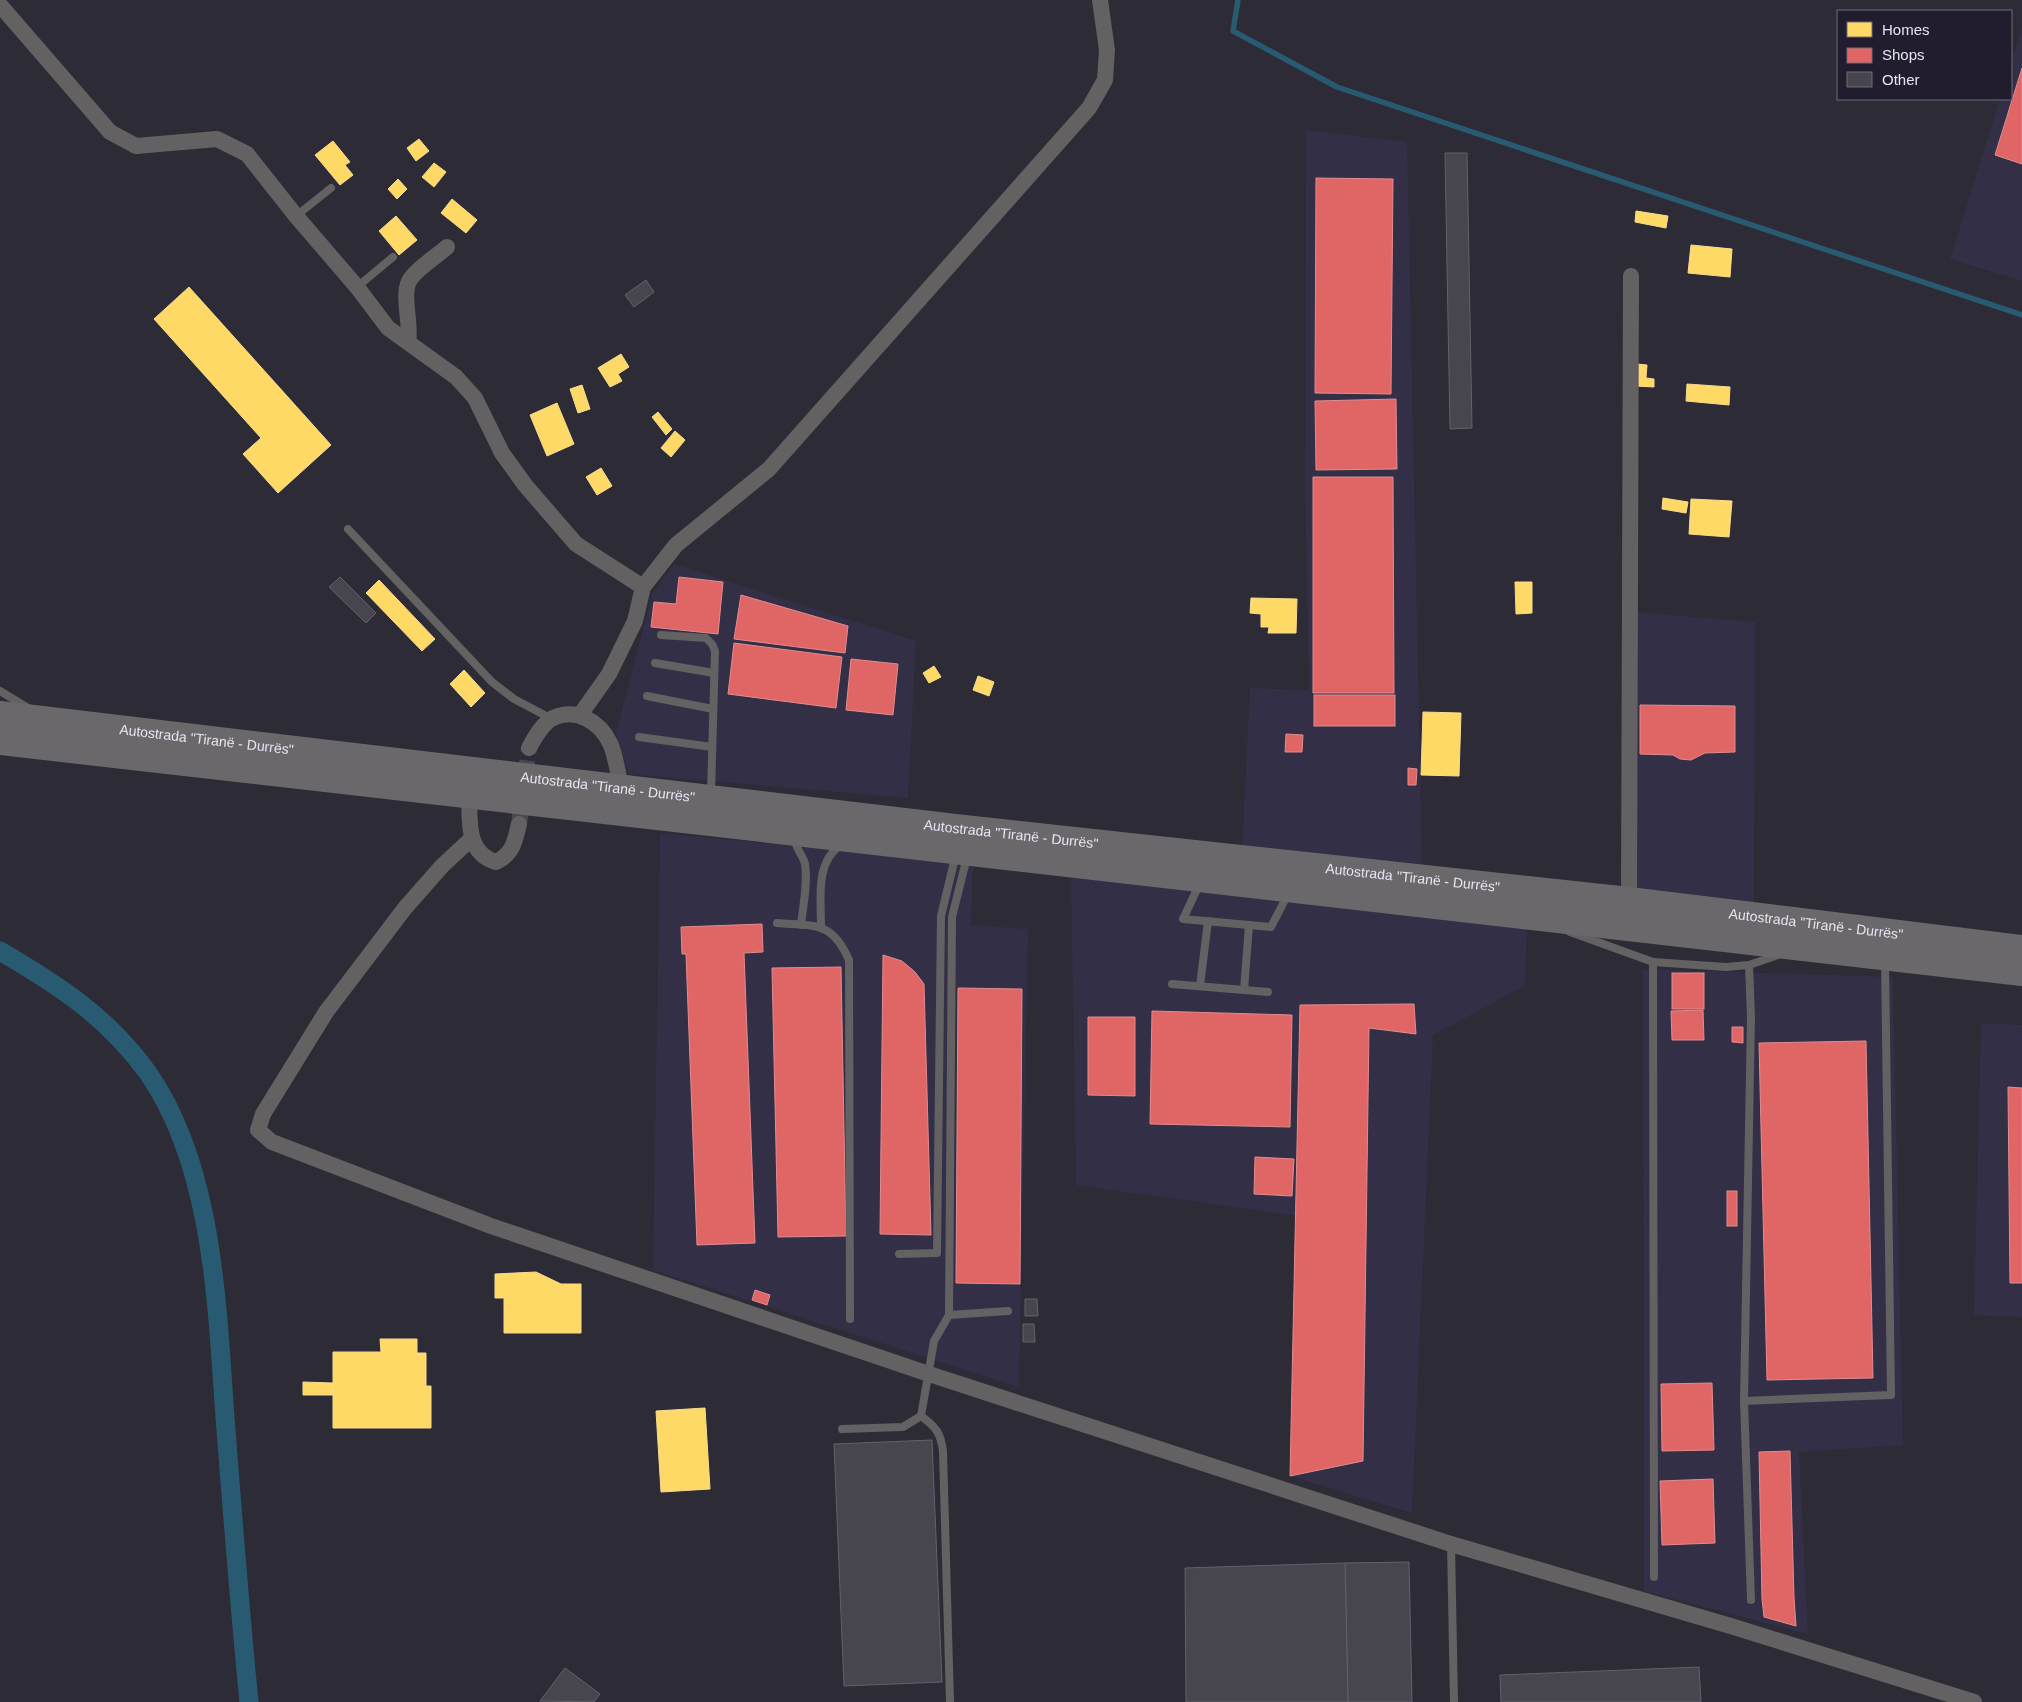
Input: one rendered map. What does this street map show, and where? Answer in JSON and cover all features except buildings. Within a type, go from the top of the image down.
[{"type":"highway","name":"Autostrada \"Tiranë - Durrës\"","points":[[0,715],[44,718],[975,830],[1629,901],[2022,949]]},
{"type":"highway","name":"Autostrada \"Tiranë - Durrës\"","points":[[0,741],[2022,972]]},
{"type":"street","points":[[580,715],[609,674],[635,621],[643,587],[676,545],[769,469],[1090,108],[1105,80],[1107,50],[1100,0]]},
{"type":"street","points":[[0,5],[110,132],[136,146],[218,139],[246,154],[296,216],[357,286],[388,328],[456,377],[475,398],[502,453],[525,485],[576,544],[643,587]]},
{"type":"street","points":[[408,342],[410,332],[406,290],[408,284],[411,278],[447,247]]},
{"type":"street","points":[[1629,901],[1631,276]]},
{"type":"street","points":[[529,748],[538,732],[552,719],[567,714],[580,715],[598,726],[610,744],[621,788]]},
{"type":"street","points":[[469,796],[471,840],[477,852],[486,859],[496,862],[506,857],[514,847],[520,824]]},
{"type":"street","points":[[471,840],[442,866],[405,908],[326,1012],[263,1114],[258,1130],[272,1142],[491,1226],[929,1374],[1451,1544],[1734,1627],[1974,1702]]},
{"type":"lane","points":[[296,216],[331,188]]},
{"type":"lane","points":[[357,286],[393,257]]},
{"type":"lane","points":[[348,529],[492,682],[514,699],[552,719]]},
{"type":"lane","points":[[661,635],[706,638],[712,644],[715,651],[711,798]]},
{"type":"lane","points":[[655,663],[714,673]]},
{"type":"lane","points":[[0,690],[44,718]]},
{"type":"lane","points":[[647,696],[713,709]]},
{"type":"lane","points":[[639,737],[712,747]]},
{"type":"lane","points":[[796,831],[795,842],[802,854],[805,865],[801,925]]},
{"type":"lane","points":[[820,926],[822,871],[829,857],[840,845],[864,839]]},
{"type":"lane","points":[[899,1254],[937,1253],[941,916],[962,852]]},
{"type":"lane","points":[[842,1429],[903,1427],[921,1416],[934,1341],[949,1315],[952,917],[962,852]]},
{"type":"lane","points":[[1202,878],[1183,919],[1271,927],[1291,889]]},
{"type":"lane","points":[[1528,915],[1602,945],[1653,962],[1726,967],[1749,965],[1802,947]]},
{"type":"lane","points":[[1200,986],[1208,921]]},
{"type":"lane","points":[[777,923],[820,926],[834,936],[844,947],[849,960],[850,1319]]},
{"type":"lane","points":[[1244,990],[1250,925]]},
{"type":"lane","points":[[1744,1401],[1891,1395],[1885,956]]},
{"type":"lane","points":[[1653,962],[1654,1577]]},
{"type":"lane","points":[[1749,965],[1752,1017],[1744,1401],[1751,1600]]},
{"type":"lane","points":[[1172,984],[1268,992]]},
{"type":"lane","points":[[949,1315],[1008,1311]]},
{"type":"lane","points":[[921,1416],[936,1427],[942,1445],[950,1702]]},
{"type":"lane","points":[[1451,1544],[1454,1702]]},
{"type":"shaded area","points":[[2022,28],[2022,281],[1950,259],[2000,100],[2012,100],[2012,61]]},
{"type":"shaded area","points":[[1306,130],[1407,142],[1422,864],[1242,850],[1250,688],[1309,690],[1305,495]]},
{"type":"shaded area","points":[[674,564],[916,641],[908,798],[629,774],[616,733],[652,594]]},
{"type":"shaded area","points":[[1634,612],[1755,622],[1754,906],[1634,893]]},
{"type":"shaded area","points":[[660,833],[973,863],[971,925],[1028,929],[1019,1387],[653,1270]]},
{"type":"shaded area","points":[[1071,876],[1527,923],[1525,986],[1433,1035],[1412,1513],[1290,1476],[1298,1216],[1076,1185]]},
{"type":"shaded area","points":[[1643,969],[1893,977],[1903,1445],[1799,1452],[1808,1634],[1644,1591]]},
{"type":"shaded area","points":[[1981,1023],[2022,1025],[2022,1317],[1974,1315]]},
{"type":"waterway","points":[[1238,0],[1233,31],[1337,87],[2022,315]]},
{"type":"waterway","points":[[0,951],[81,1004],[133,1053],[148,1073],[171,1112],[188,1154],[200,1199],[209,1245],[215,1292],[249,1702]]},
{"type":"tunnel","points":[[519,824],[529,748]]}]
